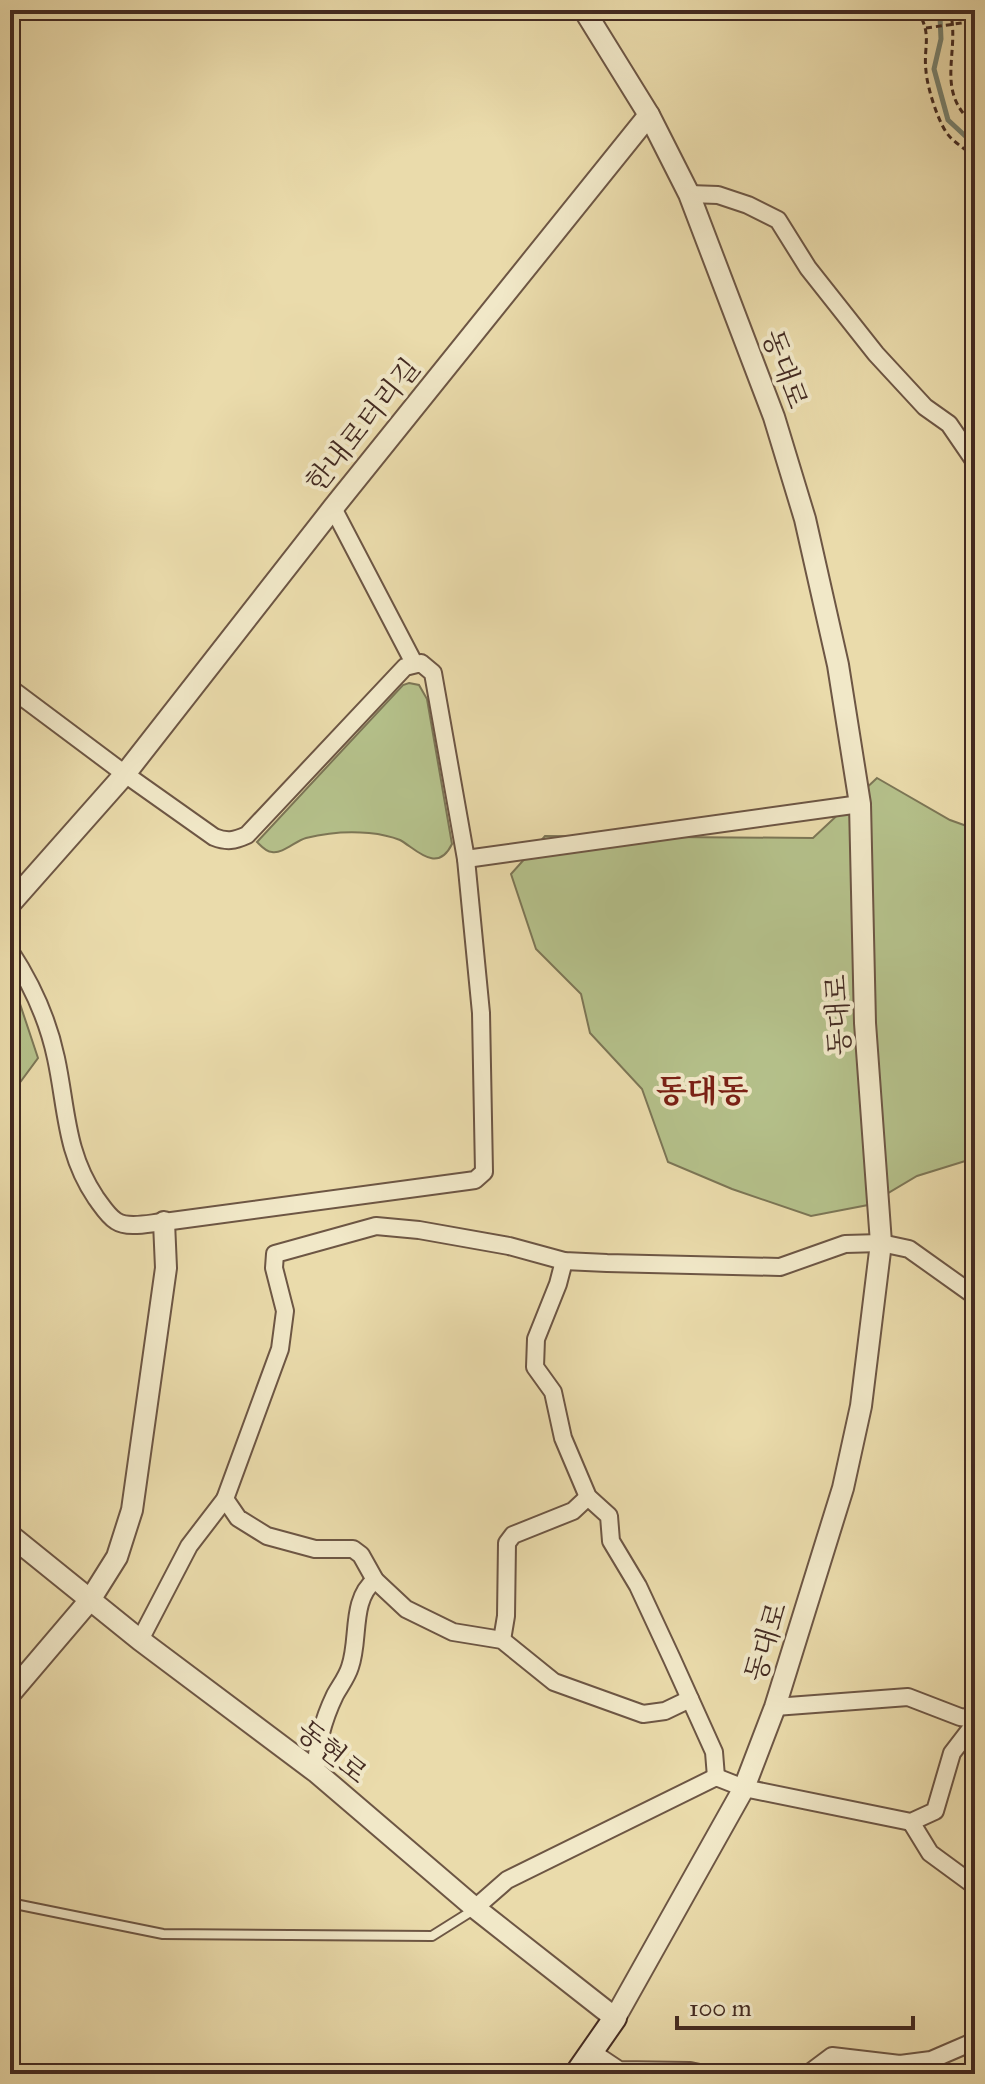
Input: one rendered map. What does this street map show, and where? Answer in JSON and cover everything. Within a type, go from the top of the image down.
[{"type":"main road","points":[[576,2074],[615,2018]]},
{"type":"street","name":"동대로","points":[[584,10],[649,115],[689,194],[774,417],[805,519],[838,665],[860,804],[865,1023],[881,1243],[861,1406],[843,1488],[775,1707],[744,1788],[615,2018]]},
{"type":"street","name":"한내로터리길","points":[[10,904],[125,774],[333,508],[649,115]]},
{"type":"street","points":[[689,194],[718,195],[778,220],[808,268],[876,354],[925,407],[949,424],[975,462]]},
{"type":"street","points":[[333,508],[414,663]]},
{"type":"street","points":[[975,543],[975,569]]},
{"type":"street","points":[[10,688],[214,837],[235,841],[247,835],[393,677],[414,663],[426,666],[433,673],[466,859],[481,1013],[484,1172],[475,1180],[164,1222],[125,1225],[117,1222],[90,1188],[70,1143],[49,1033],[28,978],[10,951]]},
{"type":"street","points":[[466,859],[860,804]]},
{"type":"street","points":[[10,1694],[90,1600],[117,1557],[132,1510],[166,1268],[164,1222]]},
{"type":"street","points":[[140,1640],[189,1546],[225,1499],[280,1349],[285,1311],[274,1268],[275,1254],[376,1226],[419,1230],[509,1246],[564,1261],[780,1267],[845,1244],[881,1243],[909,1249],[975,1296]]},
{"type":"street","points":[[564,1261],[536,1339],[535,1367],[553,1392],[563,1438],[588,1497],[609,1516],[611,1541],[638,1586],[714,1752],[716,1777]]},
{"type":"street","points":[[502,1640],[506,1616],[507,1543],[513,1535],[573,1511],[588,1497]]},
{"type":"street","points":[[225,1499],[238,1518],[267,1536],[315,1549],[353,1549],[361,1555],[375,1580],[406,1609],[440,1627],[502,1640],[554,1682],[643,1714],[665,1711],[690,1699]]},
{"type":"street","name":"동현로","points":[[10,1535],[140,1640],[316,1772],[475,1908],[615,2018]]},
{"type":"street","points":[[316,1772],[316,1753],[324,1721],[350,1666],[360,1603],[366,1587],[375,1580]]},
{"type":"street","points":[[475,1908],[507,1880],[716,1777],[744,1788],[911,1822],[935,1811],[952,1753],[975,1721],[908,1697],[775,1707]]},
{"type":"street","points":[[911,1822],[930,1853],[975,1886]]},
{"type":"street","points":[[808,2074],[832,2056],[900,2064],[931,2060],[975,2041]]},
{"type":"street","points":[[592,2052],[619,2070],[704,2074]]},
{"type":"lane","points":[[10,1903],[163,1934],[195,1935],[432,1936],[475,1908]]},
{"type":"path","points":[[917,10],[926,28],[925,71],[939,116],[948,135],[975,157]]},
{"type":"path","points":[[950,10],[952,93],[961,114],[975,125]]},
{"type":"path","points":[[926,28],[969,22]]},
{"type":"green space","points":[[403,685],[419,685],[427,699],[452,844],[446,853],[440,858],[426,857],[400,840],[361,832],[306,838],[276,852],[262,847],[257,842]]},
{"type":"green space","points":[[877,778],[950,820],[975,829],[975,1158],[917,1176],[868,1205],[811,1216],[732,1189],[668,1162],[642,1089],[590,1033],[581,994],[536,949],[511,874],[545,836],[813,838]]},
{"type":"green space","points":[[10,983],[38,1058],[10,1096]]},
{"type":"waterway","points":[[934,10],[940,17],[941,39],[934,69],[948,120],[975,145]]},
{"type":"district","name":"동대동","points":[[702,1091]]}]
